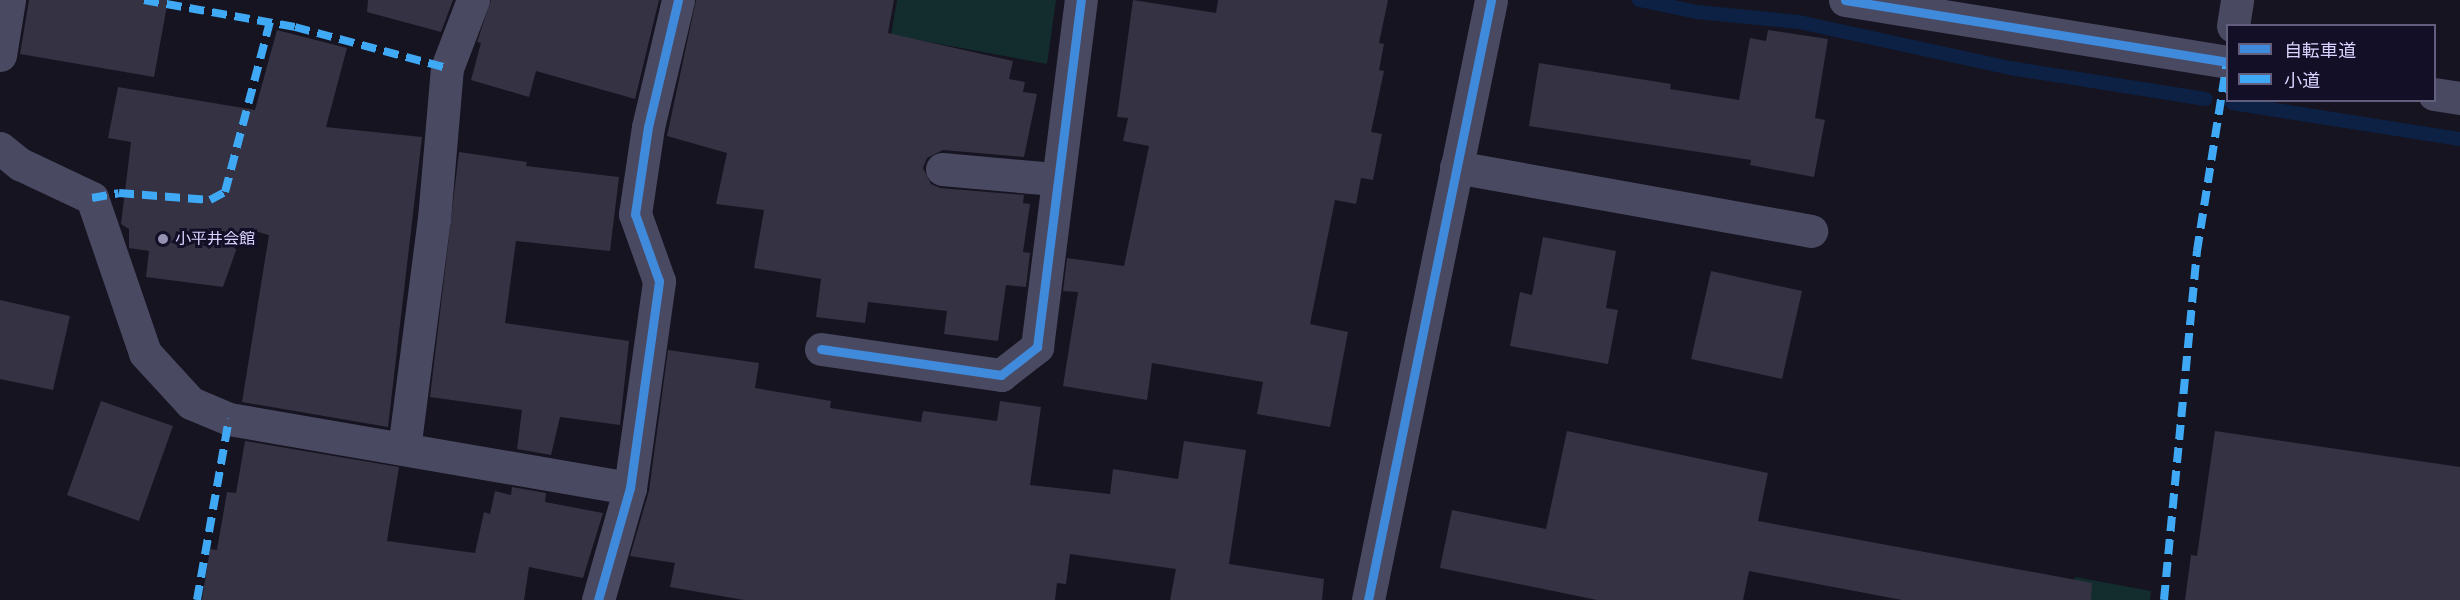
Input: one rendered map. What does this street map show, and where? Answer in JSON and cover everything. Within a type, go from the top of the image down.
[{"type":"street","points":[[0,56],[9,0]]},
{"type":"street","points":[[404,449],[434,219],[447,68],[473,0]]},
{"type":"street","points":[[598,600],[630,488],[659,281],[635,214],[648,127],[678,0]]},
{"type":"street","points":[[821,349],[1001,375],[1037,347],[1055,179],[1080,0]]},
{"type":"street","points":[[1368,600],[1491,0]]},
{"type":"street","points":[[1845,0],[2226,62]]},
{"type":"street","points":[[2233,24],[2236,0]]},
{"type":"street","points":[[2436,94],[2460,98]]},
{"type":"street","points":[[6,160],[92,198],[145,353],[191,403],[229,419],[630,488]]},
{"type":"street","points":[[1456,167],[1811,231]]},
{"type":"street","points":[[942,169],[1055,179]]},
{"type":"green space","points":[[897,0],[1056,0],[1047,64],[891,35]]},
{"type":"green space","points":[[2075,577],[2151,591],[2150,600],[2070,600]]},
{"type":"building","points":[[29,0],[168,0],[154,77],[20,54]]},
{"type":"building","points":[[368,0],[453,0],[441,32],[367,12]]},
{"type":"building","points":[[491,0],[659,0],[635,99],[536,71],[529,97],[471,80],[481,43],[477,42]]},
{"type":"building","points":[[696,0],[894,0],[888,33],[1013,61],[1009,79],[1025,82],[1023,92],[1037,94],[1024,157],[943,150],[927,158],[923,168],[931,184],[940,188],[1024,195],[1023,203],[1030,204],[1023,252],[1030,253],[1026,287],[1006,285],[998,341],[944,334],[947,311],[868,302],[865,323],[816,317],[821,279],[754,268],[764,210],[716,204],[727,153],[667,136]]},
{"type":"building","points":[[1133,0],[1216,13],[1218,0],[1388,0],[1379,43],[1384,44],[1379,70],[1384,71],[1371,132],[1382,134],[1373,180],[1361,178],[1356,204],[1335,200],[1310,324],[1348,332],[1330,427],[1257,414],[1263,382],[1152,363],[1147,400],[1063,386],[1078,292],[1063,291],[1067,258],[1124,266],[1149,146],[1123,141],[1128,118],[1117,117]]},
{"type":"building","points":[[277,30],[347,48],[326,127],[422,137],[388,427],[242,402],[269,235],[244,228],[223,287],[146,277],[149,251],[129,248],[129,229],[121,224],[131,142],[108,138],[118,87],[255,110]]},
{"type":"building","points":[[1768,30],[1828,39],[1815,118],[1825,120],[1814,177],[1750,165],[1751,160],[1529,126],[1539,63],[1671,84],[1670,89],[1739,100],[1750,38],[1766,41]]},
{"type":"building","points":[[459,152],[527,162],[526,166],[619,177],[610,251],[516,241],[505,323],[629,341],[620,425],[560,417],[551,455],[517,449],[522,410],[430,397]]},
{"type":"building","points":[[1543,237],[1616,251],[1606,308],[1618,310],[1608,364],[1510,346],[1520,292],[1532,295]]},
{"type":"building","points":[[1711,271],[1802,291],[1782,379],[1691,359]]},
{"type":"building","points":[[0,300],[70,316],[53,390],[0,379]]},
{"type":"building","points":[[668,350],[759,363],[755,388],[831,401],[830,408],[921,422],[923,411],[997,421],[1000,401],[1041,407],[1030,485],[1110,494],[1113,469],[1178,479],[1184,441],[1246,450],[1229,564],[1324,579],[1322,600],[1170,600],[1176,569],[1070,554],[1066,584],[1057,583],[1055,600],[744,600],[670,587],[675,563],[630,556],[649,491]]},
{"type":"building","points":[[101,401],[173,426],[139,521],[67,495]]},
{"type":"building","points":[[1567,431],[1768,473],[1758,521],[2092,583],[2091,600],[1902,600],[1749,571],[1743,600],[1597,600],[1440,568],[1452,510],[1546,529]]},
{"type":"building","points":[[2215,431],[2460,467],[2460,600],[2185,600],[2191,555],[2197,556]]},
{"type":"building","points":[[245,441],[399,467],[387,541],[475,553],[484,512],[490,514],[495,491],[511,495],[512,487],[546,493],[545,502],[603,513],[583,578],[529,567],[524,600],[202,600],[210,549],[217,550],[227,492],[236,493]]},
{"type":"waterway","points":[[1639,0],[1697,12],[1799,22],[2010,68],[2206,99]]},
{"type":"waterway","points":[[2232,103],[2460,139]]},
{"type":"marked path","points":[[144,0],[295,27],[447,68]]},
{"type":"marked path","points":[[92,198],[119,193],[210,200],[225,192],[270,22]]},
{"type":"marked path","points":[[2164,600],[2197,251],[2226,68]]},
{"type":"marked path","points":[[197,600],[229,419]]},
{"type":"cycle path","points":[[598,600],[630,488],[659,281],[635,214],[648,127],[678,0]]},
{"type":"cycle path","points":[[821,349],[1001,375],[1037,347],[1081,0]]},
{"type":"cycle path","points":[[1368,600],[1491,0]]},
{"type":"cycle path","points":[[1845,0],[2226,62]]},
{"type":"place","name":"小平井会館","points":[[163,239]]}]
